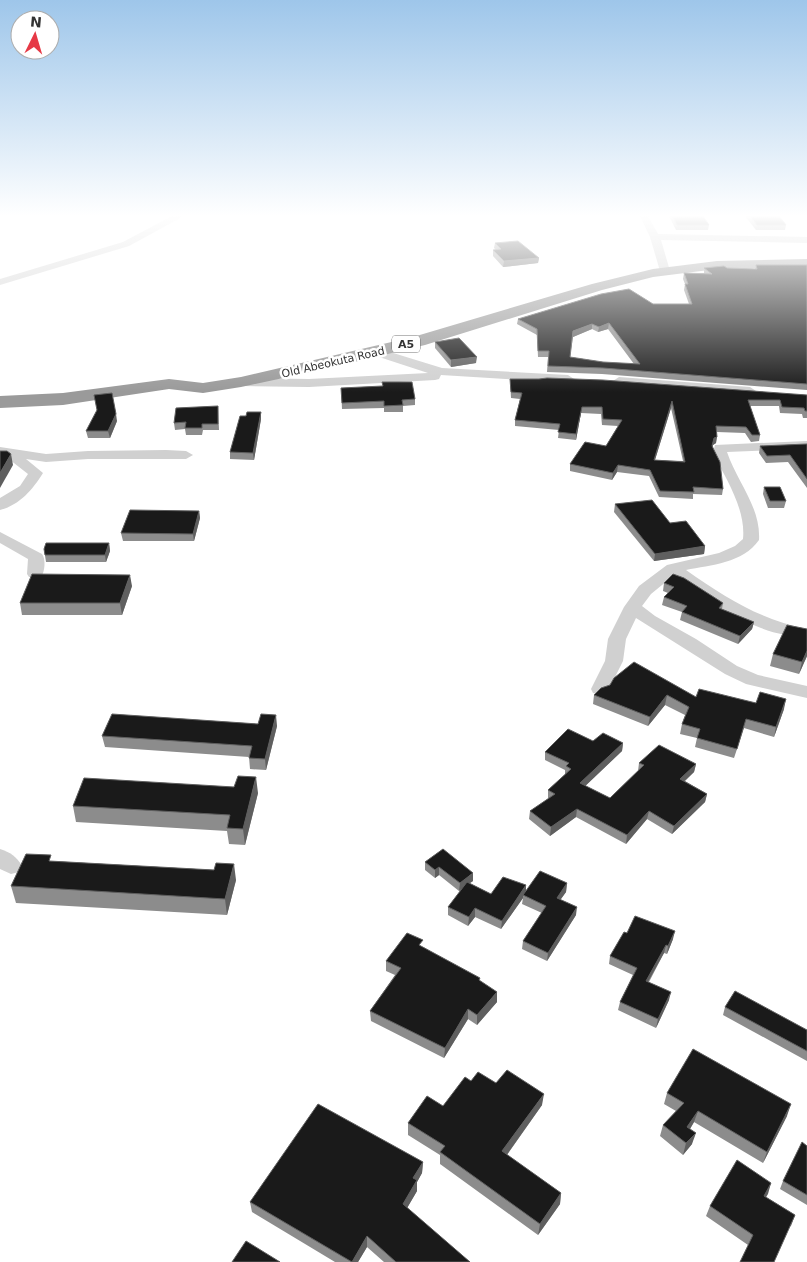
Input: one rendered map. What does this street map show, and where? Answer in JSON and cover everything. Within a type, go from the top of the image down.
[{"type":"highway","name":"Old Abeokuta Road","points":[[0,402],[63,399],[169,384],[203,388],[241,382],[377,352],[597,287],[648,275]]},
{"type":"street","points":[[0,282],[24,275]]},
{"type":"street","points":[[377,352],[424,368],[458,374]]},
{"type":"street","points":[[241,382],[309,384],[458,374],[584,380]]},
{"type":"street","points":[[602,380],[766,392]]},
{"type":"street","points":[[600,689],[614,661],[618,639],[633,606],[645,590],[673,568],[724,557],[741,550],[750,540],[752,526],[743,500],[720,453],[720,448],[807,445]]},
{"type":"street","points":[[4,452],[46,458],[88,455],[186,456]]},
{"type":"street","points":[[0,505],[25,489],[36,472],[4,452]]},
{"type":"street","points":[[0,537],[36,557],[35,574]]},
{"type":"street","points":[[673,568],[708,592],[752,617],[767,624],[807,634]]},
{"type":"street","points":[[633,606],[649,620],[690,643],[731,670],[753,680],[807,692]]},
{"type":"building","points":[[685,275],[807,275],[807,384],[603,368],[548,366],[549,351],[538,351],[537,329],[518,319],[601,294],[629,289],[653,304],[692,304],[685,284],[688,284]],"holes":[[[609,323],[640,364],[603,362],[570,357],[573,331],[592,324],[599,327]]]},
{"type":"building","points":[[459,338],[477,357],[451,360],[435,342]]},
{"type":"building","points":[[510,379],[603,380],[807,395],[807,411],[804,408],[782,407],[780,400],[748,400],[760,435],[752,435],[746,427],[716,426],[717,437],[714,438],[712,446],[720,462],[723,489],[693,487],[694,492],[660,491],[650,470],[618,465],[613,473],[570,464],[585,442],[606,446],[622,420],[603,419],[602,407],[582,407],[576,434],[558,432],[560,424],[515,420],[522,393],[511,392]],"holes":[[[672,401],[685,462],[654,460]]]},
{"type":"building","points":[[382,382],[412,382],[415,399],[402,400],[403,405],[384,406],[384,401],[342,403],[341,388],[383,386]]},
{"type":"building","points":[[112,393],[116,414],[108,431],[86,431],[97,410],[94,395]]},
{"type":"building","points":[[218,406],[218,424],[202,424],[202,428],[185,428],[186,422],[174,423],[176,408]]},
{"type":"building","points":[[247,412],[261,412],[253,453],[230,452],[240,416],[246,416]]},
{"type":"building","points":[[807,444],[807,479],[790,455],[767,456],[760,446]]},
{"type":"building","points":[[0,451],[7,451],[11,454],[0,473]]},
{"type":"building","points":[[764,487],[780,487],[786,501],[770,501]]},
{"type":"building","points":[[652,500],[670,523],[686,521],[705,546],[655,554],[615,504]]},
{"type":"building","points":[[130,510],[199,511],[193,534],[121,533]]},
{"type":"building","points":[[46,543],[109,543],[105,555],[45,555]]},
{"type":"building","points":[[32,574],[130,575],[120,603],[20,603]]},
{"type":"building","points":[[673,574],[684,578],[723,603],[719,608],[754,622],[740,636],[682,612],[687,606],[664,597],[674,587],[664,583]]},
{"type":"building","points":[[787,625],[807,629],[807,651],[802,662],[773,654]]},
{"type":"building","points":[[634,662],[696,697],[699,689],[756,703],[760,692],[786,699],[776,727],[746,719],[737,749],[697,738],[700,729],[682,724],[689,707],[667,695],[650,717],[594,695],[601,688],[610,685],[614,678]]},
{"type":"building","points":[[112,714],[258,724],[261,714],[276,715],[265,759],[249,758],[252,746],[102,736]]},
{"type":"building","points":[[568,729],[593,741],[603,733],[623,743],[580,783],[610,798],[644,765],[639,763],[659,745],[696,764],[680,779],[707,794],[674,826],[649,811],[627,835],[577,809],[551,827],[530,811],[555,794],[548,790],[571,769],[566,766],[569,763],[545,752]]},
{"type":"building","points":[[238,776],[256,777],[243,829],[227,828],[230,815],[73,806],[84,778],[234,787]]},
{"type":"building","points":[[443,849],[473,873],[460,883],[439,867],[435,870],[425,862]]},
{"type":"building","points":[[26,854],[51,855],[49,861],[214,870],[216,863],[234,864],[225,899],[11,886]]},
{"type":"building","points":[[540,871],[567,883],[557,898],[577,907],[548,953],[523,941],[546,906],[523,895]]},
{"type":"building","points":[[503,877],[526,885],[502,921],[475,908],[469,917],[448,907],[467,882],[491,894]]},
{"type":"building","points":[[635,916],[675,931],[646,981],[671,992],[658,1019],[620,1002],[637,968],[610,956],[624,932],[627,933]]},
{"type":"building","points":[[407,933],[423,940],[419,945],[480,978],[479,980],[497,992],[477,1015],[468,1009],[445,1048],[370,1011],[401,968],[386,961]]},
{"type":"building","points":[[735,991],[807,1030],[807,1051],[725,1007]]},
{"type":"building","points":[[693,1049],[791,1104],[767,1152],[698,1111],[687,1127],[696,1133],[686,1143],[663,1125],[684,1103],[667,1093]]},
{"type":"building","points":[[507,1070],[544,1094],[502,1151],[561,1193],[540,1224],[440,1152],[445,1146],[408,1123],[427,1096],[443,1106],[465,1077],[471,1081],[478,1072],[496,1083]]},
{"type":"building","points":[[318,1104],[423,1162],[413,1178],[417,1180],[403,1204],[470,1262],[396,1262],[367,1236],[352,1262],[250,1202]]},
{"type":"building","points":[[802,1142],[807,1146],[807,1195],[783,1181]]},
{"type":"building","points":[[737,1160],[771,1183],[764,1196],[795,1215],[774,1262],[740,1262],[753,1235],[710,1206]]},
{"type":"building","points":[[246,1241],[280,1262],[232,1262]]}]
